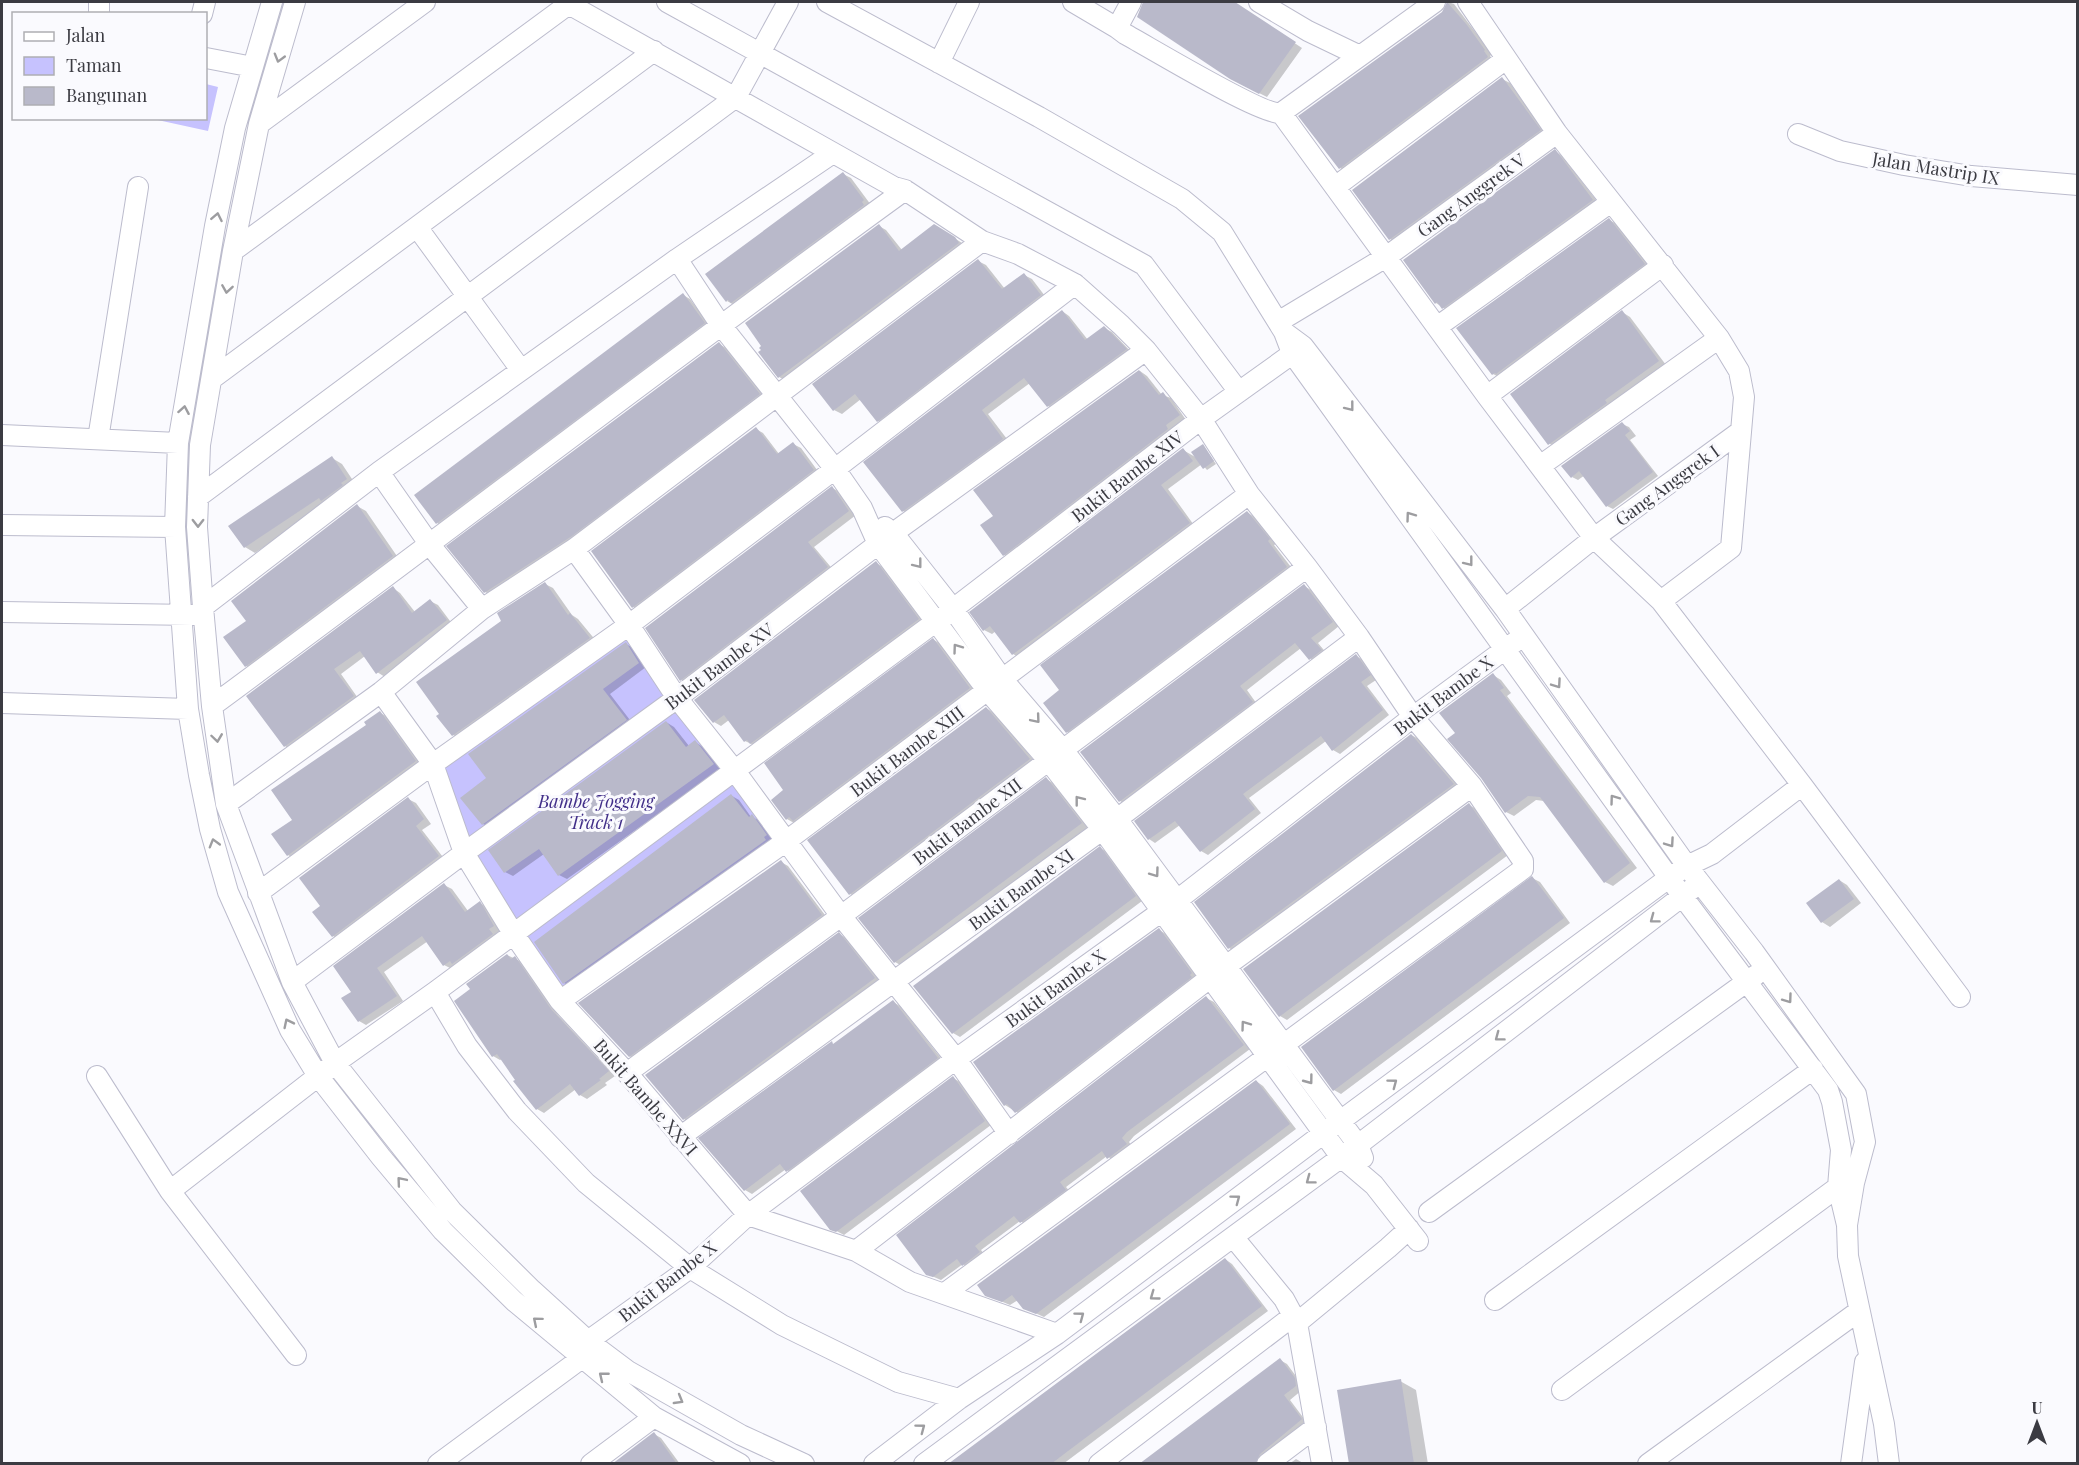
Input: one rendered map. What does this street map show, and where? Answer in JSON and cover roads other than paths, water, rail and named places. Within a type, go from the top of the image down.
[{"type":"street","points":[[272,2],[235,128],[215,226],[178,443],[175,527],[188,709],[210,829],[228,892],[290,1030],[318,1076],[381,1157],[443,1231],[514,1301],[585,1349],[741,1435],[804,1464]]},
{"type":"street","points":[[295,2],[259,124],[233,251],[200,445],[197,527],[203,611],[212,706],[226,804],[292,982],[335,1063],[452,1211],[532,1290],[585,1349],[654,1417],[736,1463]]},
{"type":"street","points":[[259,124],[425,2]]},
{"type":"street","points":[[667,2],[1144,265],[1239,392]]},
{"type":"street","points":[[198,497],[736,97],[788,2]]},
{"type":"street","points":[[827,2],[1039,117],[1182,199],[1222,232],[1281,327],[1505,609],[1687,866],[1766,968],[1856,1094],[1864,1142],[1846,1185],[1562,1389]]},
{"type":"street","points":[[939,63],[969,2]]},
{"type":"street","points":[[1073,2],[1125,34],[1244,100],[1275,114],[1281,113],[1435,2]]},
{"type":"street","points":[[1117,28],[1131,2]]},
{"type":"street","points":[[1259,2],[1308,31],[1360,56]]},
{"type":"street","points":[[1468,2],[1557,133],[1719,338],[1739,371],[1743,383],[1731,548],[1661,601]]},
{"type":"street","points":[[233,251],[567,3],[894,187],[905,190],[982,241],[1018,254],[1075,284],[1121,325],[1146,350],[1201,419],[1249,494],[1307,567],[1413,717],[1472,786],[1522,859],[1522,869],[945,1293]]},
{"type":"street","points":[[213,378],[654,51]]},
{"type":"street","points":[[207,58],[253,67]]},
{"type":"street","points":[[1335,187],[1506,59]]},
{"type":"street","points":[[1281,113],[1487,396],[1594,538],[1661,601],[1960,997]]},
{"type":"street","name":"Gang Anggrek V","points":[[1281,327],[1386,256],[1557,133]]},
{"type":"street","name":"Jalan Mastrip IX","points":[[1798,134],[1840,151],[1904,165],[1971,176],[2078,185]]},
{"type":"street","points":[[2,612],[180,614],[203,611],[379,472],[677,259],[833,153]]},
{"type":"street","points":[[98,439],[138,187]]},
{"type":"street","points":[[212,706],[430,545],[720,324],[905,190]]},
{"type":"street","points":[[1437,327],[1611,202]]},
{"type":"street","points":[[417,227],[521,370]]},
{"type":"street","points":[[226,804],[381,692],[482,609],[574,549],[982,241]]},
{"type":"street","points":[[677,259],[720,324],[835,469],[995,685],[1110,824],[1275,1051],[1341,1157],[1374,1185],[1413,1235],[1388,1248],[1099,1464]]},
{"type":"street","points":[[1487,396],[1663,265]]},
{"type":"street","points":[[258,893],[433,764],[628,625],[1075,284]]},
{"type":"street","points":[[1540,466],[1719,338]]},
{"type":"street","points":[[1298,349],[1506,649],[1683,897],[1828,1090],[1846,1185],[1848,1256],[1884,1424],[1889,1464]]},
{"type":"street","name":"Bukit Bambe XIV","points":[[170,1191],[335,1063],[735,771],[945,615],[1201,419],[1298,349]]},
{"type":"street","name":"Bukit Bambe XV","points":[[292,982],[677,698],[886,539],[1146,350]]},
{"type":"street","name":"Gang Anggrek I","points":[[1505,609],[1594,538],[1741,431]]},
{"type":"street","points":[[2,435],[178,443]]},
{"type":"street","points":[[379,472],[430,545],[482,609]]},
{"type":"street","name":"Bukit Bambe XIII","points":[[560,1001],[785,842],[1249,494]]},
{"type":"street","points":[[2,525],[175,527]]},
{"type":"street","points":[[574,549],[677,698],[735,771],[785,842],[842,916],[956,1059],[1009,1134]]},
{"type":"street","name":"Bukit Bambe XII","points":[[627,1073],[842,916],[1307,567]]},
{"type":"street","name":"Bukit Bambe X","points":[[438,1464],[690,1268],[748,1215],[956,1059],[1169,906],[1413,717],[1523,636]]},
{"type":"street","name":"Bukit Bambe XI","points":[[680,1137],[1110,824],[1359,638]]},
{"type":"street","name":"Bukit Bambe XXVI","points":[[381,692],[433,764],[464,853],[513,933],[560,1001],[627,1073],[748,1215]]},
{"type":"street","points":[[2,703],[188,709]]},
{"type":"street","points":[[874,1464],[959,1399],[1057,1334],[1670,877],[1712,854],[1802,785]]},
{"type":"street","points":[[856,1251],[1218,973],[1472,786]]},
{"type":"street","points":[[924,1464],[1234,1238],[1683,897],[1705,876],[1712,854]]},
{"type":"street","points":[[1429,1212],[1766,968]]},
{"type":"street","points":[[435,992],[467,1046],[517,1111],[586,1184],[690,1268],[782,1325],[898,1382],[959,1399]]},
{"type":"street","points":[[1275,1051],[1358,1145],[1374,1185]]},
{"type":"street","points":[[1495,1300],[1813,1069]]},
{"type":"street","points":[[97,1076],[170,1191],[296,1355]]},
{"type":"street","points":[[1832,1102],[1856,1094]]},
{"type":"street","points":[[1840,1150],[1864,1142]]},
{"type":"street","points":[[748,1215],[856,1251],[910,1282],[1057,1334]]},
{"type":"street","points":[[1234,1238],[1284,1299],[1295,1319],[1322,1464]]},
{"type":"street","points":[[1648,1464],[1859,1311]]},
{"type":"street","points":[[1851,1464],[1867,1348]]},
{"type":"street","points":[[591,1464],[654,1417]]},
{"type":"street","points":[[1267,1464],[1316,1426]]},
{"type":"park label","name":"Bambe Jogging Track 1","points":[[596,811]]}]
